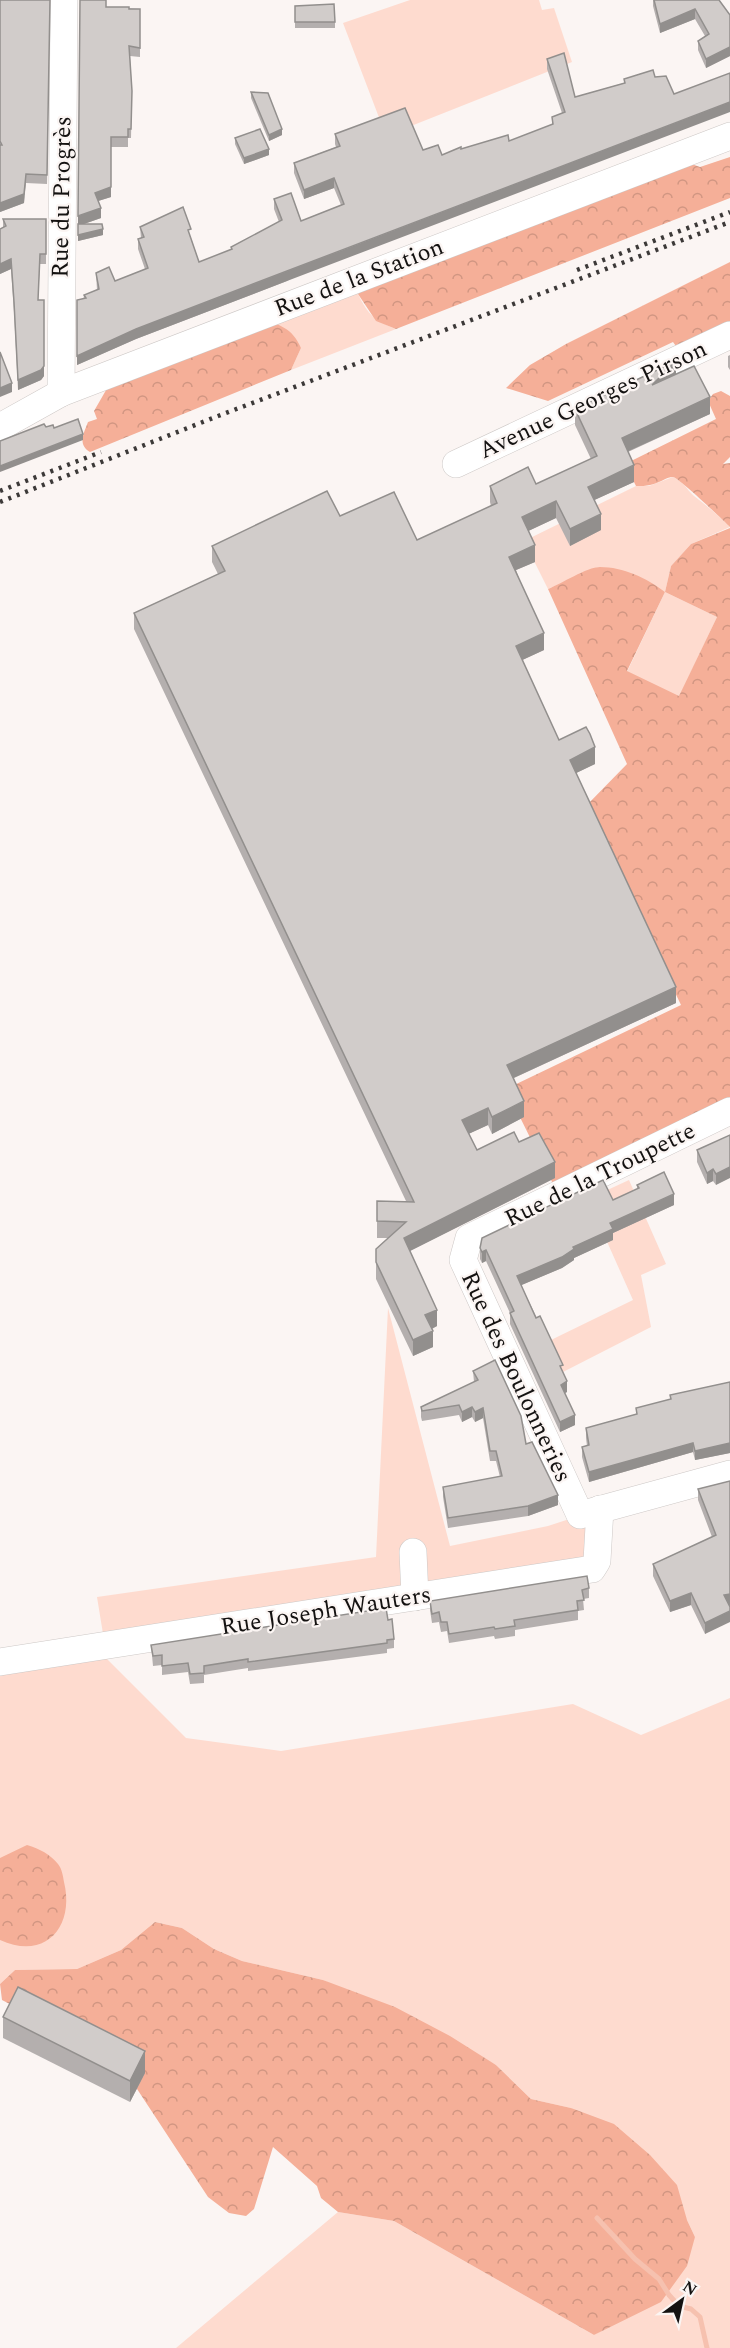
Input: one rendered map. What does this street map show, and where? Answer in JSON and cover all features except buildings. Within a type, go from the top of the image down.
[{"type":"street","name":"Rue du Progrès","points":[[61,393],[64,0]]},
{"type":"street","name":"Rue de la Station","points":[[0,427],[61,393],[728,138]]},
{"type":"street","name":"Avenue Georges Pirson","points":[[456,464],[730,335]]},
{"type":"street","name":"Rue de la Troupette","points":[[469,1238],[730,1111]]},
{"type":"street","name":"Rue des Boulonneries","points":[[469,1238],[463,1260],[590,1512]]},
{"type":"street","points":[[590,1512],[730,1474]]},
{"type":"street","name":"Rue Joseph Wauters","points":[[0,1662],[592,1569],[597,1561],[590,1512]]},
{"type":"street","points":[[412,1551],[415,1597]]},
{"type":"shaded area","points":[[410,0],[539,0],[542,10],[554,8],[572,62],[406,128],[383,128],[343,23]]},
{"type":"shaded area","points":[[368,274],[358,294],[373,316],[396,329],[291,370],[301,348],[258,317]]},
{"type":"shaded area","points":[[673,477],[730,527],[691,544],[671,566],[665,592],[598,567],[548,589],[524,541],[636,486],[649,486]]},
{"type":"shaded area","points":[[665,592],[717,617],[679,697],[627,672]]},
{"type":"shaded area","points":[[629,1180],[666,1264],[641,1275],[651,1327],[563,1372],[544,1345],[633,1300],[588,1199]]},
{"type":"shaded area","points":[[388,1308],[450,1546],[548,1526],[600,1509],[597,1561],[106,1658],[186,1738],[281,1751],[573,1704],[641,1735],[730,1698],[730,2348],[176,2348],[338,2212],[394,2221],[594,2335],[610,2326],[695,2237],[687,2220],[571,2108],[531,2099],[496,2065],[323,1980],[242,1961],[214,1949],[182,1928],[155,1922],[121,1950],[77,1969],[15,1970],[0,1984],[0,1662],[105,1646],[97,1597],[376,1557]]},
{"type":"green space","points":[[672,157],[700,167],[730,157],[730,198],[396,329],[376,321],[358,294],[368,274]]},
{"type":"green space","points":[[730,262],[730,335],[684,357],[673,342],[548,401],[506,388],[530,365],[566,344]]},
{"type":"green space","points":[[258,317],[289,331],[297,341],[301,348],[291,370],[90,452],[86,449],[83,442],[85,430],[88,422],[97,419],[94,411],[109,385]]},
{"type":"green space","points":[[721,391],[730,396],[730,457],[723,464],[730,463],[730,527],[677,479],[670,477],[653,484],[636,486],[625,464],[716,419],[708,401],[713,394]]},
{"type":"green space","points":[[730,528],[730,1111],[558,1194],[506,1089],[681,1005],[586,806],[627,764],[548,589],[581,573],[600,567],[634,574],[665,592],[671,566],[691,544]],"holes":[[[665,592],[717,617],[679,696],[627,671]]]},
{"type":"green space","points":[[27,1845],[44,1852],[58,1864],[63,1875],[66,1898],[65,1913],[53,1936],[43,1943],[31,1946],[16,1945],[0,1940],[0,1858]]},
{"type":"green space","points":[[155,1922],[182,1928],[214,1949],[242,1961],[323,1980],[395,2007],[450,2036],[496,2065],[531,2099],[571,2108],[614,2124],[650,2155],[677,2185],[687,2220],[695,2237],[687,2266],[661,2302],[594,2335],[394,2221],[338,2212],[321,2198],[317,2186],[273,2147],[254,2209],[246,2216],[229,2213],[208,2197],[118,2060],[2,2000],[0,1984],[15,1970],[77,1969],[121,1950]]},
{"type":"waterway","points":[[597,2218],[635,2259],[659,2279],[679,2306],[691,2309],[700,2317],[707,2348]]},
{"type":"railway","points":[[577,270],[730,212]]},
{"type":"railway","points":[[0,502],[218,416],[730,222]]},
{"type":"railway","points":[[0,491],[101,452]]}]
